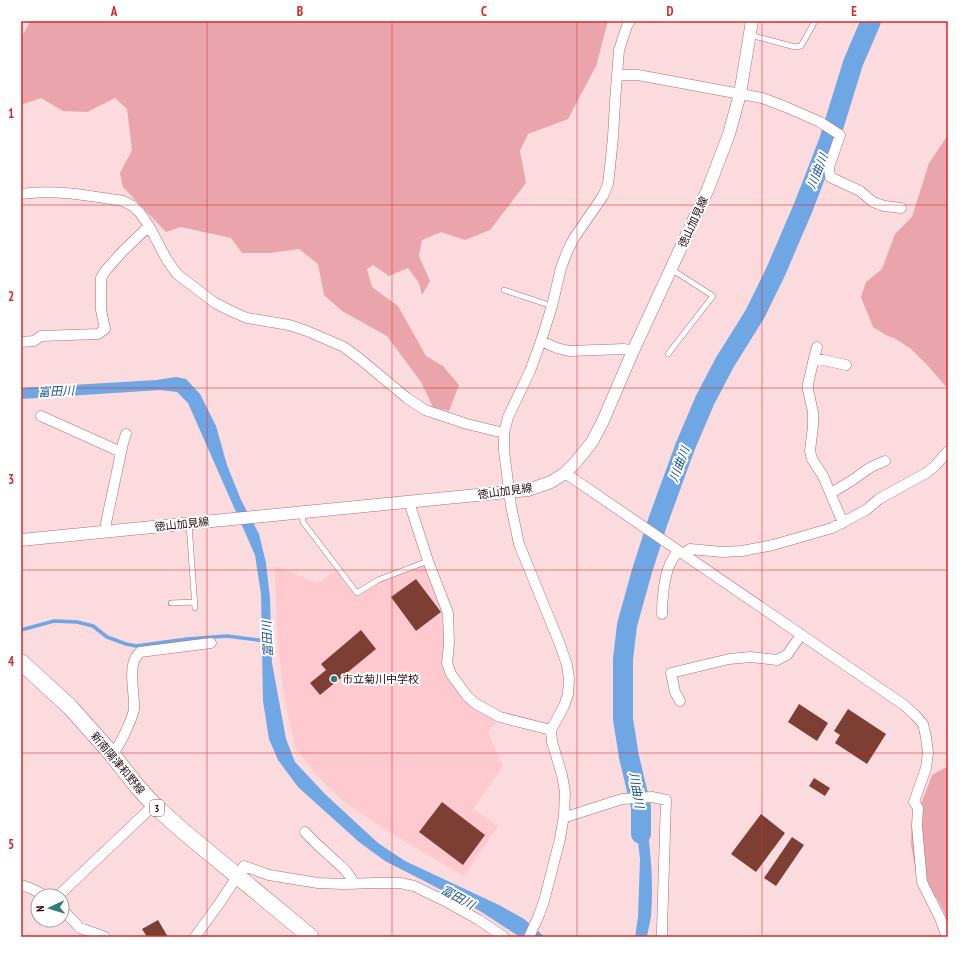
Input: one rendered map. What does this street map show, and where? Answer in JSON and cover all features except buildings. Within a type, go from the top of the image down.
[{"type":"main road","name":"新南陽津和野線","points":[[21,662],[70,707],[154,805],[310,937]]},
{"type":"street","points":[[529,937],[539,915],[546,894],[560,839],[564,815],[565,792],[562,775],[552,742],[551,730],[564,706],[568,694],[569,680],[568,665],[519,544],[509,492],[504,451],[504,433],[508,417],[530,371],[541,341],[552,306],[561,268],[567,252],[574,238],[603,196],[608,184],[619,50],[630,21]]},
{"type":"street","name":"徳山加見線","points":[[21,540],[528,490],[551,482],[564,473],[575,463],[592,442],[603,421],[633,351],[708,189],[729,134],[740,94],[752,21]]},
{"type":"street","points":[[617,75],[638,75],[762,98],[826,125],[840,135],[829,167],[830,177],[860,191],[873,202],[884,206],[901,208]]},
{"type":"street","points":[[21,194],[50,192],[123,201],[133,206],[140,213],[167,260],[177,274],[215,303],[247,318],[289,325],[344,347],[407,398],[425,410],[467,424],[504,433]]},
{"type":"street","points":[[21,342],[34,341],[41,336],[98,334],[105,329],[101,310],[101,278],[122,252],[148,226]]},
{"type":"street","points":[[541,341],[556,348],[569,351],[624,349],[633,351]]},
{"type":"street","points":[[817,348],[808,384],[813,412],[810,451],[812,459],[823,476],[831,493],[843,523]]},
{"type":"street","points":[[814,358],[846,365]]},
{"type":"street","points":[[41,416],[121,452]]},
{"type":"street","points":[[107,531],[106,523],[126,434]]},
{"type":"street","points":[[662,614],[662,599],[670,564],[680,552],[690,549],[722,552],[742,551],[773,545],[832,528],[866,510],[879,499],[926,474],[948,451]]},
{"type":"street","points":[[831,493],[852,481],[871,466],[885,461]]},
{"type":"street","points":[[564,473],[904,705],[923,724],[928,753],[926,768],[914,802],[918,808],[917,826],[922,882],[940,918],[947,937]]},
{"type":"street","points":[[410,502],[428,561],[448,614],[450,644],[447,663],[451,674],[466,696],[476,704],[500,717],[551,730]]},
{"type":"street","points":[[680,701],[675,692],[671,673],[729,659],[751,657],[777,660],[787,655],[801,636]]},
{"type":"street","points":[[111,753],[116,749],[133,712],[134,700],[132,668],[135,657],[140,652],[211,643]]},
{"type":"street","points":[[564,815],[569,816],[622,799],[652,797],[666,800],[662,937]]},
{"type":"street","points":[[66,888],[154,805]]},
{"type":"street","points":[[305,832],[347,872],[352,878],[354,884]]},
{"type":"street","points":[[195,937],[244,866],[269,875],[318,883],[400,883],[414,886],[479,920],[504,937]]},
{"type":"street","points":[[70,917],[80,928],[105,937]]},
{"type":"lane","points":[[749,35],[796,47],[801,46],[815,21]]},
{"type":"lane","points":[[668,354],[713,296],[671,268]]},
{"type":"lane","points":[[504,290],[541,301],[552,306]]},
{"type":"lane","points":[[302,513],[303,522],[357,593],[378,580],[428,561]]},
{"type":"lane","points":[[189,523],[195,608]]},
{"type":"lane","points":[[172,603],[194,602]]},
{"type":"shaded area","points":[[30,21],[608,21],[596,66],[568,119],[528,134],[520,151],[526,183],[490,230],[465,240],[441,232],[422,240],[419,256],[430,281],[422,295],[419,283],[408,268],[389,276],[373,265],[367,269],[372,287],[398,306],[426,356],[443,366],[459,385],[449,411],[433,407],[421,382],[387,336],[342,311],[324,295],[318,264],[299,249],[270,253],[242,253],[231,238],[181,227],[166,232],[123,187],[120,173],[132,150],[127,109],[115,98],[87,112],[63,111],[41,98],[21,105],[21,38]]},
{"type":"shaded area","points":[[948,135],[948,389],[911,349],[873,327],[861,297],[866,282],[882,269],[895,234],[912,217],[929,163]]},
{"type":"shaded area","points":[[425,565],[445,615],[443,671],[464,699],[492,717],[496,723],[488,732],[503,766],[473,809],[498,826],[464,876],[397,837],[344,802],[320,779],[296,749],[283,690],[277,635],[275,566],[317,583],[336,571],[356,598],[379,581]]},
{"type":"shaded area","points":[[948,766],[948,924],[937,898],[921,887],[915,868],[911,844],[912,815],[921,804],[932,775]]},
{"type":"water","name":"富田川","points":[[176,377],[186,379],[200,394],[216,426],[227,465],[241,500],[259,534],[266,563],[270,598],[272,663],[286,739],[295,762],[325,794],[378,843],[405,861],[499,905],[524,919],[545,937],[520,937],[480,911],[385,861],[359,842],[298,787],[278,760],[269,739],[263,701],[261,594],[255,555],[188,403],[177,392],[160,390],[21,399],[21,388],[157,380]]},
{"type":"water","points":[[634,807],[644,807],[650,847],[652,902],[647,937],[635,937],[638,917],[640,859]]},
{"type":"waterway","name":"川曲川","points":[[641,834],[641,807],[629,757],[623,719],[623,659],[627,625],[642,571],[658,521],[685,447],[705,400],[725,362],[755,314],[776,271],[803,208],[829,141],[853,63],[871,21]]},
{"type":"waterway","name":"富田川","points":[[21,630],[54,621],[77,622],[93,626],[107,637],[136,646],[187,639],[227,636],[266,641]]},
{"type":"place","name":"市立菊川中学校","points":[[334,679]]}]
